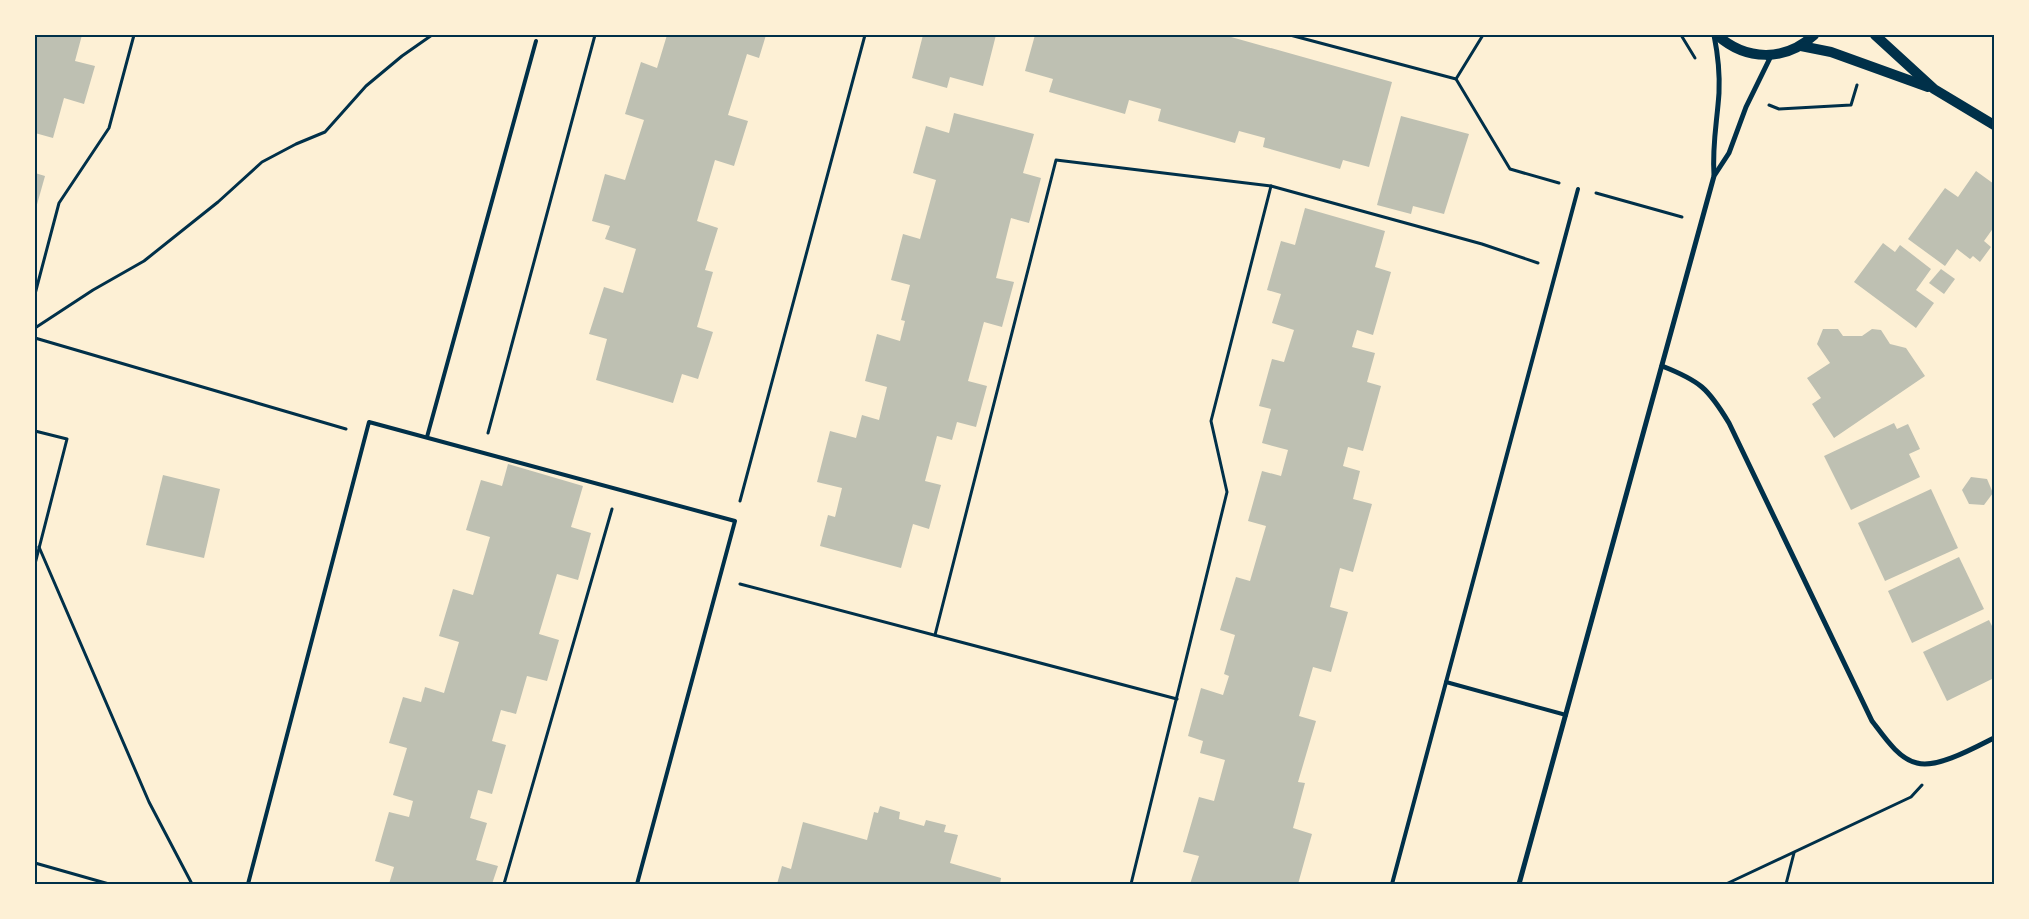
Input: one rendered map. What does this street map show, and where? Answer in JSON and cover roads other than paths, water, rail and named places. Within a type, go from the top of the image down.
[{"type":"main road","points":[[1716,35],[1739,51],[1771,56],[1801,46],[1814,35]]},
{"type":"main road","points":[[1875,35],[1934,89]]},
{"type":"main road","points":[[1801,46],[1831,52],[1934,89],[1994,125]]},
{"type":"street","points":[[1714,176],[1712,147],[1719,94],[1716,35]]},
{"type":"street","points":[[1519,884],[1714,176],[1729,153],[1750,97],[1771,56]]},
{"type":"street","points":[[1662,366],[1688,377],[1712,395],[1729,423],[1872,721],[1893,748],[1917,764],[1944,761],[1994,738]]},
{"type":"lane","points":[[427,437],[536,41]]},
{"type":"lane","points":[[1392,884],[1578,189]]},
{"type":"lane","points":[[248,884],[369,422],[735,521],[637,884]]},
{"type":"lane","points":[[1446,682],[1566,715]]}]
